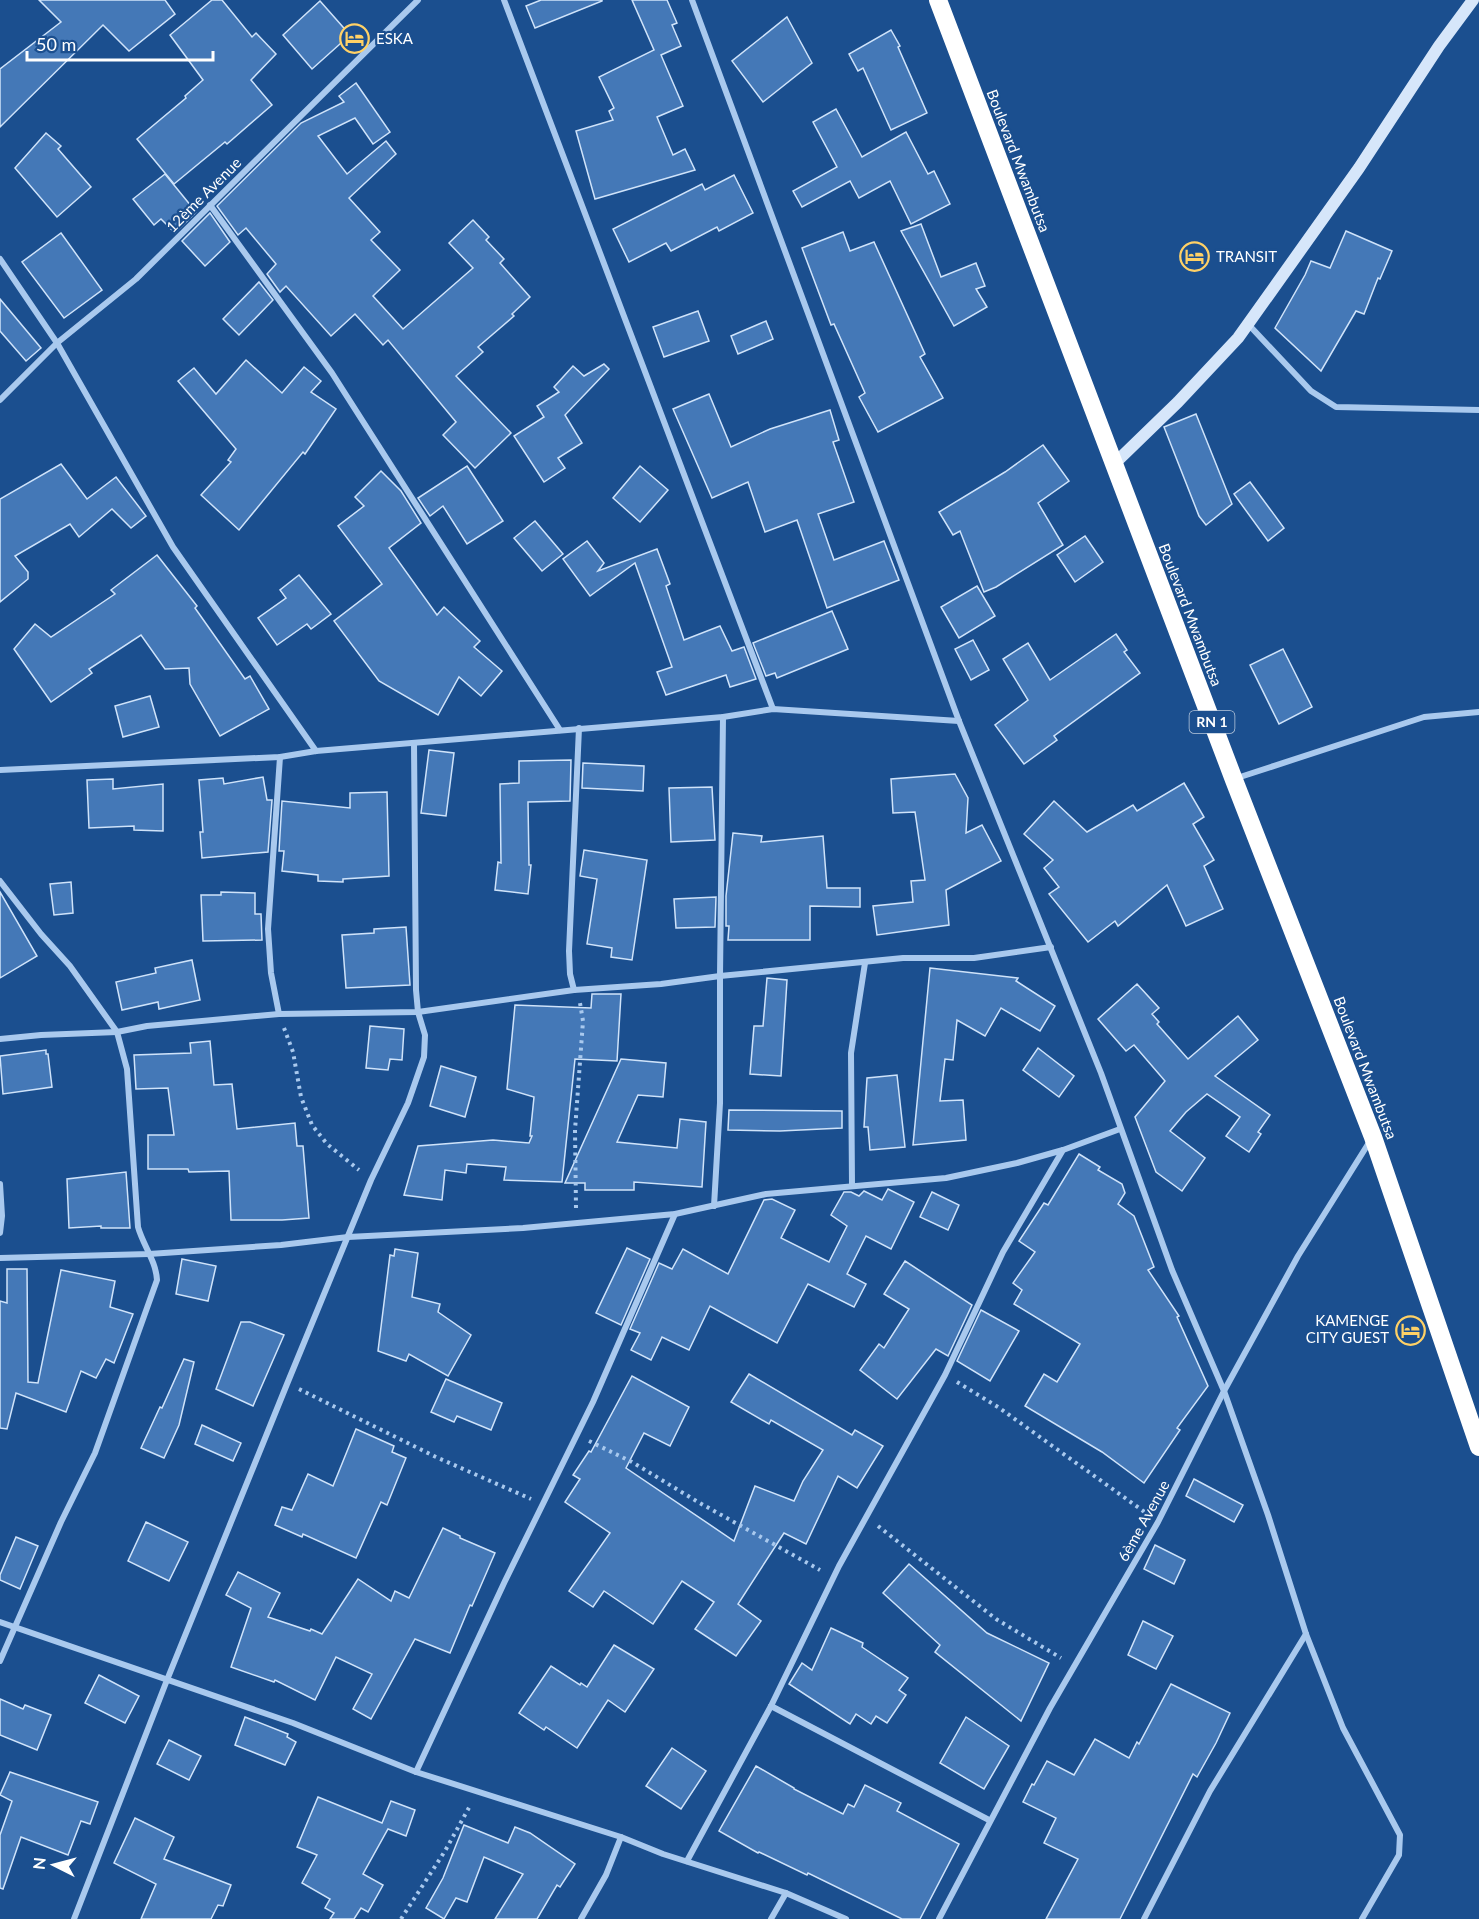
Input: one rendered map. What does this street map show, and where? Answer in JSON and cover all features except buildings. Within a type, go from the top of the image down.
[{"type":"highway","name":"Boulevard Mwambutsa","points":[[938,0],[1113,465],[1373,1137],[1479,1447]]},
{"type":"street","name":"12ème Avenue","points":[[0,400],[57,343],[136,279],[418,0]]},
{"type":"street","points":[[504,0],[772,709]]},
{"type":"street","points":[[692,0],[959,721],[1101,1073],[1172,1270],[1224,1391],[1306,1634],[1343,1728],[1400,1834],[1399,1855],[1362,1919]]},
{"type":"street","points":[[1113,465],[1178,402],[1238,338],[1359,168],[1439,46],[1473,0]]},
{"type":"street","points":[[210,205],[332,373],[560,730]]},
{"type":"street","points":[[0,259],[57,343],[172,547],[316,751]]},
{"type":"street","points":[[1248,324],[1311,391],[1336,407],[1479,410]]},
{"type":"street","points":[[0,770],[280,757],[316,751],[723,717],[772,709],[959,721]]},
{"type":"street","points":[[1234,780],[1424,717],[1479,712]]},
{"type":"street","points":[[714,1206],[720,1103],[723,717]]},
{"type":"street","points":[[574,990],[570,974],[569,951],[579,728]]},
{"type":"street","points":[[74,1919],[167,1680],[287,1384],[371,1180],[408,1103],[424,1057],[424,1035],[418,1012],[414,743]]},
{"type":"street","points":[[279,1014],[271,973],[268,929],[280,757]]},
{"type":"street","points":[[0,881],[41,934],[70,966],[117,1032],[127,1069],[138,1227],[143,1243],[156,1267],[157,1280],[95,1453],[0,1661]]},
{"type":"street","points":[[0,1039],[117,1032],[147,1026],[279,1014],[418,1012],[574,990],[661,984],[903,958],[974,958],[1051,947]]},
{"type":"street","points":[[852,1185],[851,1053],[865,963]]},
{"type":"street","points":[[0,1258],[149,1254],[280,1245],[348,1237],[576,1224],[675,1214],[766,1194],[946,1178],[1017,1163],[1063,1150],[1120,1129]]},
{"type":"street","name":"6ème Avenue","points":[[939,1919],[989,1820],[1050,1708],[1158,1522],[1224,1391],[1298,1256],[1373,1137]]},
{"type":"street","points":[[687,1861],[771,1706],[866,1517],[945,1375],[1004,1252],[1063,1150]]},
{"type":"street","points":[[0,1184],[2,1216],[0,1233]]},
{"type":"street","points":[[416,1772],[593,1402],[675,1214]]},
{"type":"street","points":[[0,1622],[292,1723],[416,1772],[621,1837],[663,1854],[786,1893],[846,1919]]},
{"type":"street","points":[[1144,1919],[1210,1791],[1306,1634]]},
{"type":"street","points":[[771,1706],[989,1820]]},
{"type":"street","points":[[581,1919],[606,1875],[621,1837]]},
{"type":"street","points":[[771,1919],[786,1893]]},
{"type":"path","points":[[574,990],[580,1003],[583,1022],[575,1130],[576,1224]]},
{"type":"path","points":[[279,1014],[293,1052],[302,1097],[312,1125],[327,1144],[371,1180]]},
{"type":"path","points":[[945,1375],[998,1407],[1158,1522]]},
{"type":"path","points":[[287,1384],[436,1457],[543,1504]]},
{"type":"path","points":[[577,1435],[632,1462],[698,1502],[834,1578]]},
{"type":"path","points":[[866,1517],[996,1619],[1075,1666]]},
{"type":"path","points":[[401,1919],[445,1851],[478,1792]]},
{"type":"place","name":"ESKA","points":[[355,39]]},
{"type":"place","name":"TRANSIT","points":[[1195,257]]},
{"type":"place","name":"KAMENGE CITY GUEST","points":[[1410,1330]]}]
